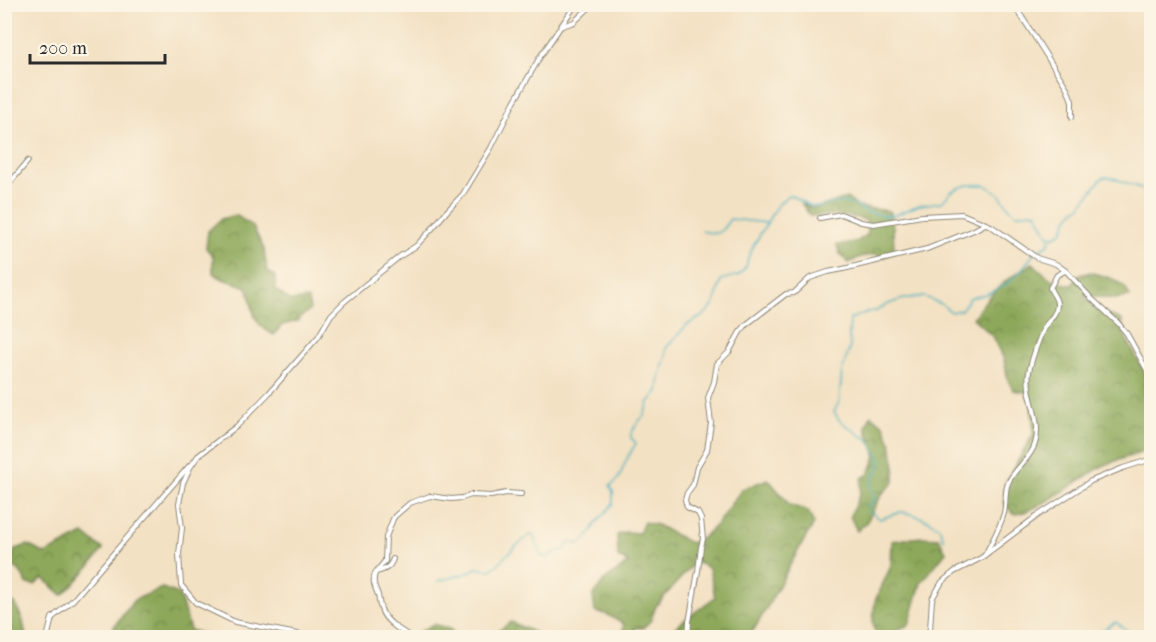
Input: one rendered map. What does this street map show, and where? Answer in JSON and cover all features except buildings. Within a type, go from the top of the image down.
[{"type":"street","points":[[47,638],[52,618],[73,600],[198,456],[237,426],[269,393],[318,337],[331,315],[344,302],[416,246],[463,194],[491,148],[540,57],[576,4]]},
{"type":"street","points":[[560,27],[574,22],[593,4]]},
{"type":"street","points":[[1012,4],[1023,17],[1067,88],[1072,101],[1072,117]]},
{"type":"street","points":[[4,190],[28,161]]},
{"type":"street","points":[[820,218],[841,214],[861,222],[874,224],[922,216],[962,214],[969,216],[1001,232],[1037,258],[1056,264],[1066,271],[1127,334],[1152,379]]},
{"type":"street","points":[[688,638],[703,539],[701,519],[698,513],[687,507],[686,500],[707,450],[711,423],[708,398],[717,364],[729,352],[740,332],[777,300],[786,294],[794,293],[810,278],[927,249],[985,224]]},
{"type":"street","points":[[985,555],[999,528],[1004,512],[1007,486],[1017,469],[1032,453],[1035,444],[1037,426],[1028,387],[1029,371],[1043,329],[1058,303],[1050,288],[1057,275],[1066,271]]},
{"type":"street","points":[[198,456],[183,483],[179,504],[183,528],[179,554],[181,585],[196,603],[235,622],[318,638]]},
{"type":"street","points":[[924,638],[930,629],[932,599],[942,582],[954,572],[985,555],[1036,516],[1091,481],[1152,459]]},
{"type":"street","points":[[413,638],[385,617],[374,586],[373,576],[385,561],[386,537],[395,516],[410,503],[430,496],[451,499],[471,495],[521,494]]},
{"type":"street","points":[[375,572],[384,570],[393,559]]},
{"type":"green space","points":[[847,198],[858,207],[889,211],[893,226],[894,251],[882,258],[876,254],[860,257],[849,263],[840,254],[837,245],[856,242],[868,234],[866,220],[838,215],[810,216],[802,204],[813,209]]},
{"type":"green space","points":[[236,215],[253,227],[264,249],[267,271],[275,276],[276,290],[290,301],[308,299],[310,310],[298,321],[282,325],[274,335],[260,325],[254,315],[247,287],[213,273],[213,256],[206,248],[208,231],[221,219]]},
{"type":"green space","points":[[1033,263],[1046,275],[1060,283],[1072,285],[1080,275],[1090,272],[1113,279],[1125,287],[1130,297],[1114,299],[1084,296],[1097,310],[1122,320],[1124,334],[1151,384],[1151,449],[1103,466],[1046,502],[1014,514],[1005,505],[1005,483],[1034,433],[1031,405],[1026,392],[1013,390],[1008,380],[1004,359],[993,337],[973,318],[999,287]]},
{"type":"green space","points":[[871,415],[884,425],[891,443],[895,467],[894,482],[882,494],[866,523],[857,531],[850,516],[860,494],[862,478],[869,474],[876,456],[866,427]]},
{"type":"green space","points":[[768,479],[790,505],[808,511],[814,524],[749,637],[666,637],[669,632],[715,597],[709,568],[701,564],[694,563],[656,606],[651,620],[643,628],[636,628],[630,637],[619,637],[622,636],[624,624],[606,614],[595,612],[593,596],[604,581],[628,563],[618,557],[617,535],[626,532],[639,533],[644,522],[657,525],[690,543],[702,538],[716,525],[742,489]]},
{"type":"green space","points":[[84,534],[103,549],[62,595],[43,578],[35,585],[27,584],[19,570],[11,565],[15,549],[28,545],[45,554]]},
{"type":"green space","points":[[921,537],[939,538],[946,552],[921,583],[909,625],[876,637],[873,622],[875,601],[891,566],[892,541]]},
{"type":"green space","points":[[162,588],[179,594],[190,630],[215,637],[116,637],[113,628],[134,600]]},
{"type":"green space","points":[[5,602],[15,603],[23,621],[26,637],[5,637]]},
{"type":"green space","points":[[511,622],[535,633],[539,637],[490,637]]},
{"type":"green space","points":[[433,624],[450,629],[457,637],[409,638]]},
{"type":"waterway","points":[[944,539],[939,527],[912,514],[901,512],[880,519],[868,510],[875,498],[871,484],[881,465],[880,458],[868,439],[840,421],[834,412],[839,402],[842,371],[850,347],[850,319],[900,300],[916,297],[925,297],[943,305],[951,312],[961,310],[970,298],[1004,286],[1018,274],[1036,251],[1049,244],[1050,239],[1062,232],[1073,211],[1079,208],[1101,179],[1113,178],[1152,192]]},
{"type":"waterway","points":[[438,581],[468,573],[476,568],[493,569],[530,535],[533,535],[540,555],[547,558],[553,553],[564,550],[569,542],[579,544],[588,537],[613,504],[613,491],[610,486],[619,478],[636,443],[631,438],[631,434],[658,391],[666,348],[687,325],[703,316],[714,305],[721,280],[739,275],[746,267],[754,245],[776,207],[788,195],[810,206],[820,207],[841,202],[884,216],[895,215],[919,205],[942,202],[958,188],[968,185],[986,185],[999,194],[1017,214],[1037,213],[1048,235],[1055,236]]},
{"type":"waterway","points":[[702,231],[719,232],[730,219],[767,223]]},
{"type":"waterway","points":[[1093,638],[1116,622],[1133,635],[1144,634],[1152,630]]}]
